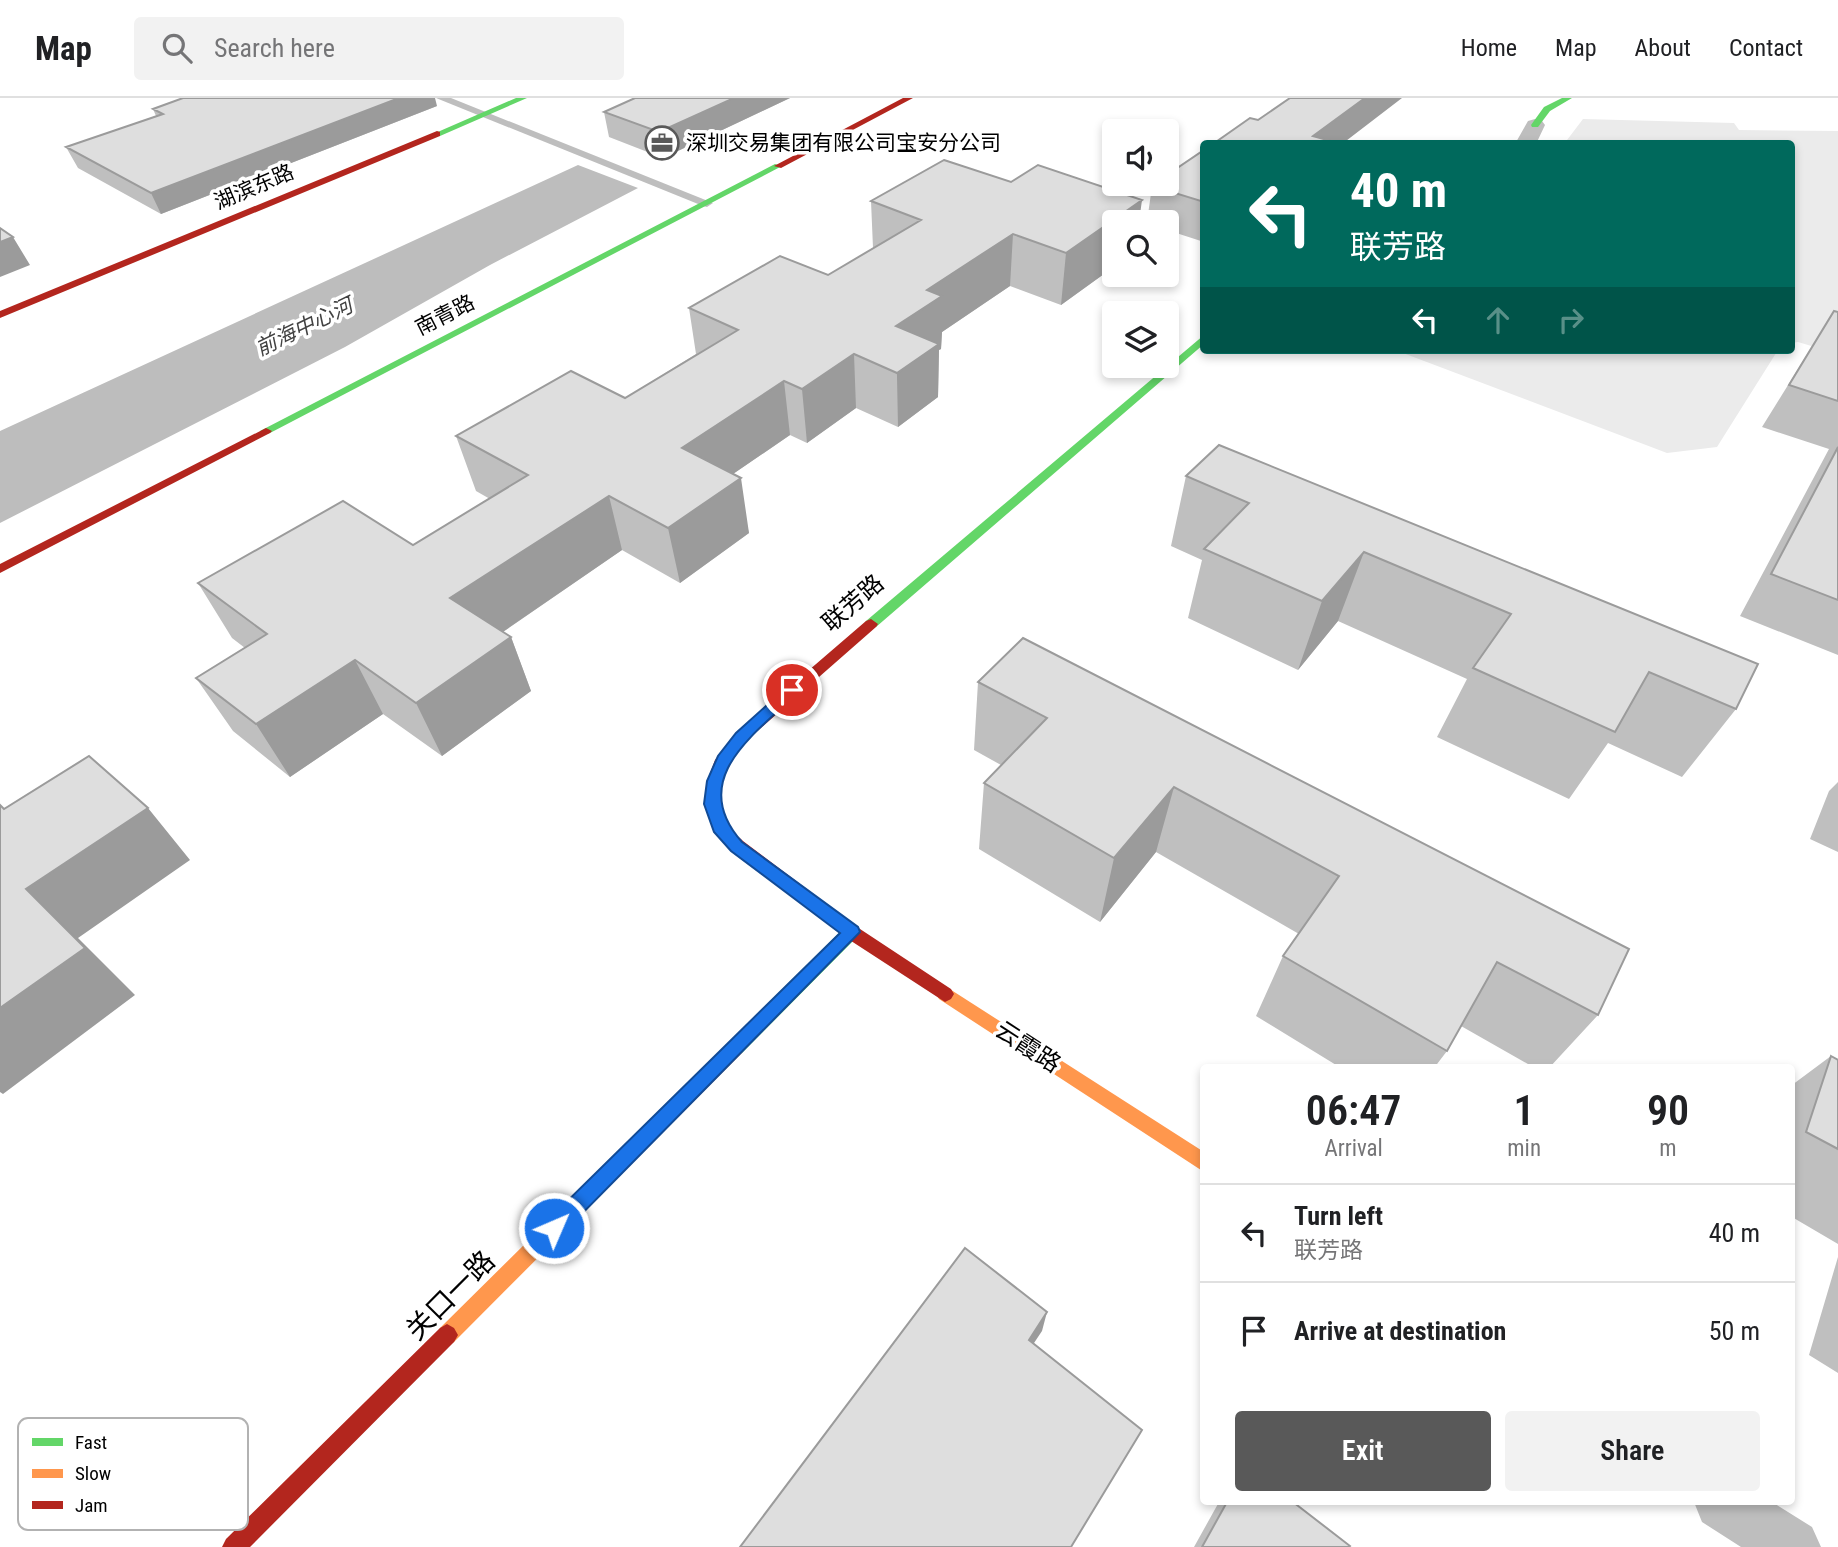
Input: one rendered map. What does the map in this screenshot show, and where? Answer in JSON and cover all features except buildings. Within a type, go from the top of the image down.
[{"type":"street","name":"湖滨东路","points":[[0,315],[523,98]]},
{"type":"street","name":"南青路","points":[[0,569],[909,98]]},
{"type":"street","points":[[1529,127],[1547,109],[1568,98]]},
{"type":"street","name":"联芳路","points":[[852,932],[737,846],[720,828],[712,804],[715,781],[723,760],[741,737],[772,708],[1200,341]]},
{"type":"street","name":"云霞路","points":[[852,932],[1200,1160]]},
{"type":"street","name":"关口一路","points":[[234,1547],[852,932]]},
{"type":"street","points":[[1727,1505],[1792,1547]]},
{"type":"lane","points":[[441,98],[707,203]]},
{"type":"shaded area","points":[[1583,119],[1734,123],[1739,130],[1838,131],[1838,354],[1795,342],[1795,140],[1567,140]]},
{"type":"shaded area","points":[[1406,354],[1775,354],[1717,447],[1667,453]]},
{"type":"water","name":"前海中心河","points":[[578,165],[638,188],[490,265],[345,347],[0,523],[0,431]]},
{"type":"traffic: fast","points":[[437,134],[523,98]]},
{"type":"traffic: fast","points":[[1535,125],[1547,109],[1568,98]]},
{"type":"traffic: fast","points":[[266,431],[778,166]]},
{"type":"traffic: fast","points":[[871,624],[1200,341]]},
{"type":"traffic: fast","points":[[736,1047],[851,932]]},
{"type":"traffic: slow","points":[[945,994],[1200,1160]]},
{"type":"traffic: slow","points":[[447,1335],[736,1047]]},
{"type":"traffic: jam","points":[[778,166],[909,98]]},
{"type":"traffic: jam","points":[[0,315],[437,134]]},
{"type":"traffic: jam","points":[[0,569],[266,431]]},
{"type":"traffic: jam","points":[[871,624],[741,737],[723,760],[715,781],[712,804],[720,828],[737,846],[851,932],[945,994]]},
{"type":"traffic: jam","points":[[234,1547],[447,1335]]},
{"type":"place","name":"深圳交易集团有限公司宝安分公司","points":[[662,143]]},
{"type":"route","points":[[554,1228],[852,932],[737,846],[720,828],[712,804],[715,781],[723,760],[741,737],[792,690]]}]
